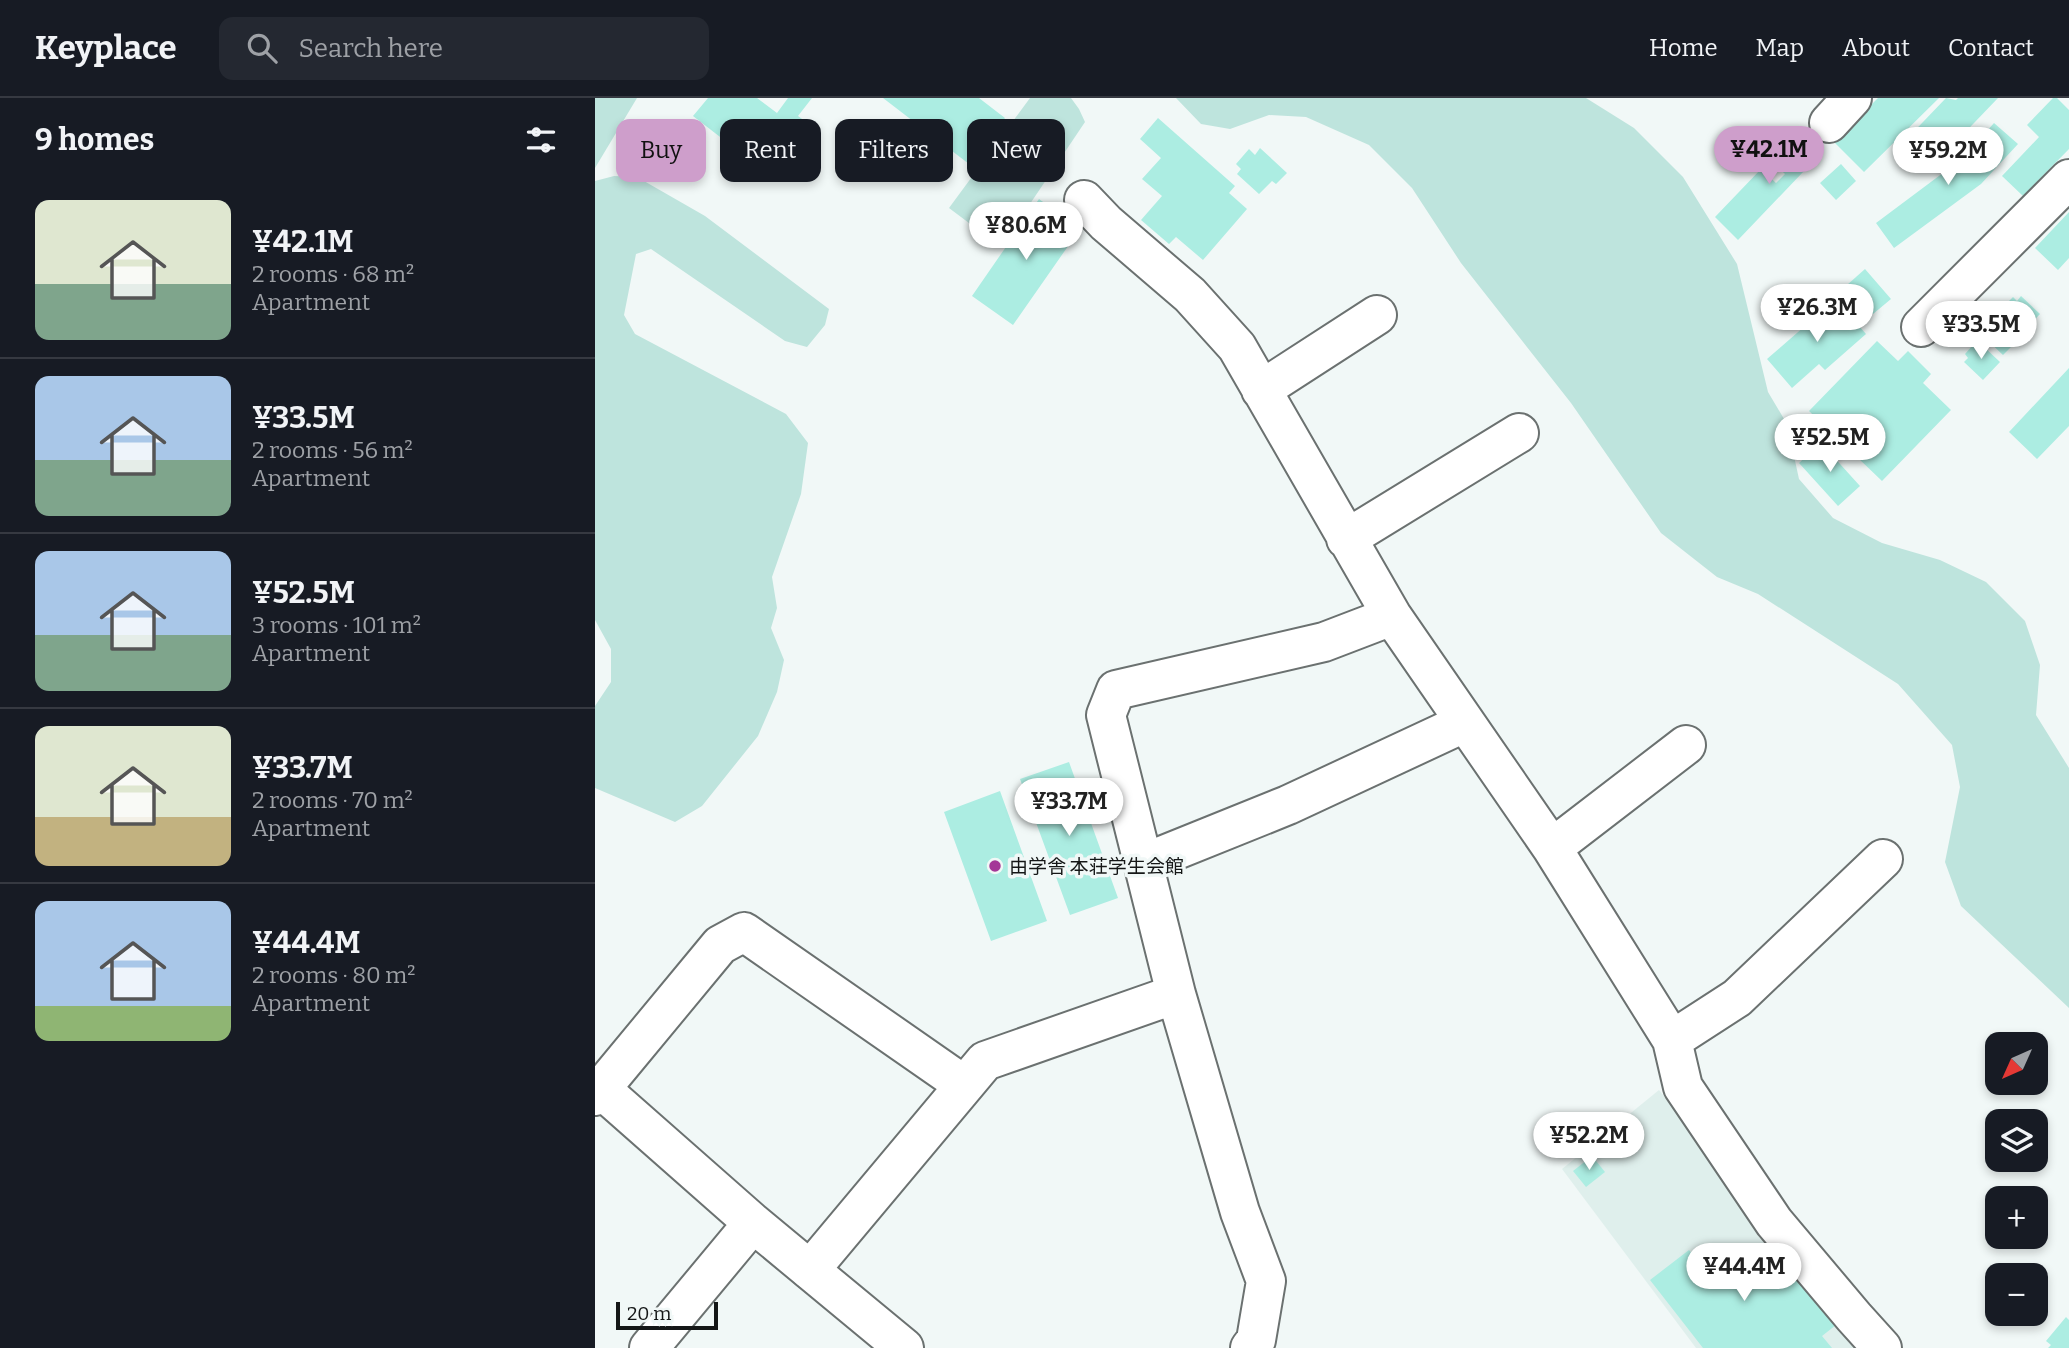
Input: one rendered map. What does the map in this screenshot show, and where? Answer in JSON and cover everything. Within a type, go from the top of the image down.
[{"type":"street","points":[[1921,327],[2069,179]]},
{"type":"street","points":[[1084,200],[1106,223],[1191,295],[1237,347],[1392,616],[1552,849],[1672,1040],[1683,1087],[1767,1211],[1853,1317],[1882,1348]]},
{"type":"street","points":[[1261,390],[1377,315]]},
{"type":"street","points":[[1346,539],[1519,433]]},
{"type":"street","points":[[1257,1345],[1266,1281],[1240,1212],[1176,994],[1106,715],[1116,690],[1324,642],[1392,616]]},
{"type":"street","points":[[1145,863],[1289,805],[1464,723]]},
{"type":"street","points":[[1552,849],[1686,745]]},
{"type":"street","points":[[1672,1040],[1737,998],[1883,859]]},
{"type":"street","points":[[904,1348],[597,1090],[720,945],[744,932],[964,1085]]},
{"type":"street","points":[[810,1270],[985,1061],[1176,994]]},
{"type":"street","points":[[649,1348],[753,1223]]},
{"type":"shaded area","points":[[1659,1090],[1865,1348],[1696,1348],[1562,1169]]},
{"type":"green space","points":[[595,98],[637,98],[624,119],[616,119],[616,133],[595,168]]},
{"type":"green space","points":[[1030,98],[1071,98],[1085,122],[1065,152],[1065,119],[1015,119]]},
{"type":"green space","points":[[1176,98],[1586,98],[1634,128],[1683,177],[1737,264],[1768,392],[1787,424],[1799,479],[1833,518],[1882,543],[1940,560],[1986,582],[2025,621],[2040,665],[2036,715],[2069,768],[2069,1008],[1961,906],[1945,862],[1960,787],[1952,745],[1898,684],[1758,594],[1717,577],[1661,533],[1571,403],[1461,263],[1412,188],[1369,145],[1306,117],[1269,115],[1230,129],[1201,124]]},
{"type":"green space","points":[[614,176],[616,182],[646,182],[705,216],[829,309],[825,325],[807,347],[785,341],[651,249],[636,254],[624,315],[635,334],[786,414],[808,443],[801,494],[772,577],[777,608],[771,628],[784,660],[777,692],[758,736],[702,806],[675,822],[595,788],[595,706],[611,682],[611,649],[595,620],[595,181]]},
{"type":"green space","points":[[968,182],[1045,182],[1001,247],[949,208]]},
{"type":"building","points":[[708,98],[757,98],[777,113],[788,98],[812,98],[798,116],[802,119],[720,119],[720,137],[706,126],[706,119],[693,116]]},
{"type":"building","points":[[883,98],[979,98],[1005,118],[967,119],[967,162],[953,152],[953,119],[910,119]]},
{"type":"building","points":[[1878,98],[1939,98],[1864,172],[1834,142]]},
{"type":"building","points":[[1946,98],[1998,98],[1926,173],[1899,147]]},
{"type":"building","points":[[2053,98],[2057,98],[2069,110],[2069,149],[2023,196],[2002,176],[2039,137],[2027,125]]},
{"type":"building","points":[[1158,118],[1235,186],[1229,193],[1247,209],[1203,260],[1176,237],[1169,244],[1141,220],[1162,196],[1142,179],[1161,158],[1140,139]]},
{"type":"building","points":[[1994,123],[2018,144],[1981,184],[1894,248],[1876,223],[1963,158]]},
{"type":"building","points":[[1803,129],[1824,150],[1738,240],[1715,217],[1761,169],[1776,183],[1785,174],[1772,161]]},
{"type":"building","points":[[1260,148],[1287,173],[1276,184],[1272,181],[1259,194],[1237,174],[1241,169],[1236,164],[1249,149],[1255,155]]},
{"type":"building","points":[[1841,164],[1856,181],[1836,200],[1820,183]]},
{"type":"building","points":[[1039,199],[1080,229],[1013,325],[972,296]]},
{"type":"building","points":[[2069,212],[2069,258],[2058,270],[2035,248]]},
{"type":"building","points":[[1865,269],[1891,299],[1873,314],[1847,285]]},
{"type":"building","points":[[2021,296],[2040,314],[2023,332],[2003,313],[2007,309],[2004,306],[2013,297],[2017,301]]},
{"type":"building","points":[[1836,299],[1866,334],[1825,370],[1819,364],[1792,388],[1767,359]]},
{"type":"building","points":[[1993,321],[1998,325],[2002,321],[2020,338],[2003,355],[1984,337],[1988,334],[1984,330]]},
{"type":"building","points":[[1877,341],[1898,361],[1908,351],[1931,374],[1923,383],[1951,410],[1882,481],[1809,411]]},
{"type":"building","points":[[1973,345],[1978,349],[1982,345],[2000,362],[1983,380],[1964,362],[1968,358],[1965,354]]},
{"type":"building","points":[[2069,368],[2069,426],[2037,459],[2009,432]]},
{"type":"building","points":[[1821,443],[1860,486],[1838,506],[1799,463]]},
{"type":"building","name":"由学舎 本荘学生会館","points":[[1069,762],[1118,898],[1070,915],[1020,779]]},
{"type":"building","name":"由学舎 本荘学生会館","points":[[1000,791],[1047,921],[991,941],[944,812]]},
{"type":"building","points":[[1592,1156],[1605,1172],[1586,1187],[1573,1171]]},
{"type":"building","points":[[1752,1247],[1764,1262],[1770,1258],[1777,1266],[1785,1260],[1836,1325],[1822,1336],[1832,1348],[1703,1348],[1650,1280],[1689,1250],[1700,1264],[1720,1248],[1731,1262]]},
{"type":"building","points":[[2066,1317],[2069,1320],[2069,1348],[2048,1348],[2051,1345],[2046,1341]]},
{"type":"place","name":"由学舎 本荘学生会館","points":[[995,866]]}]
